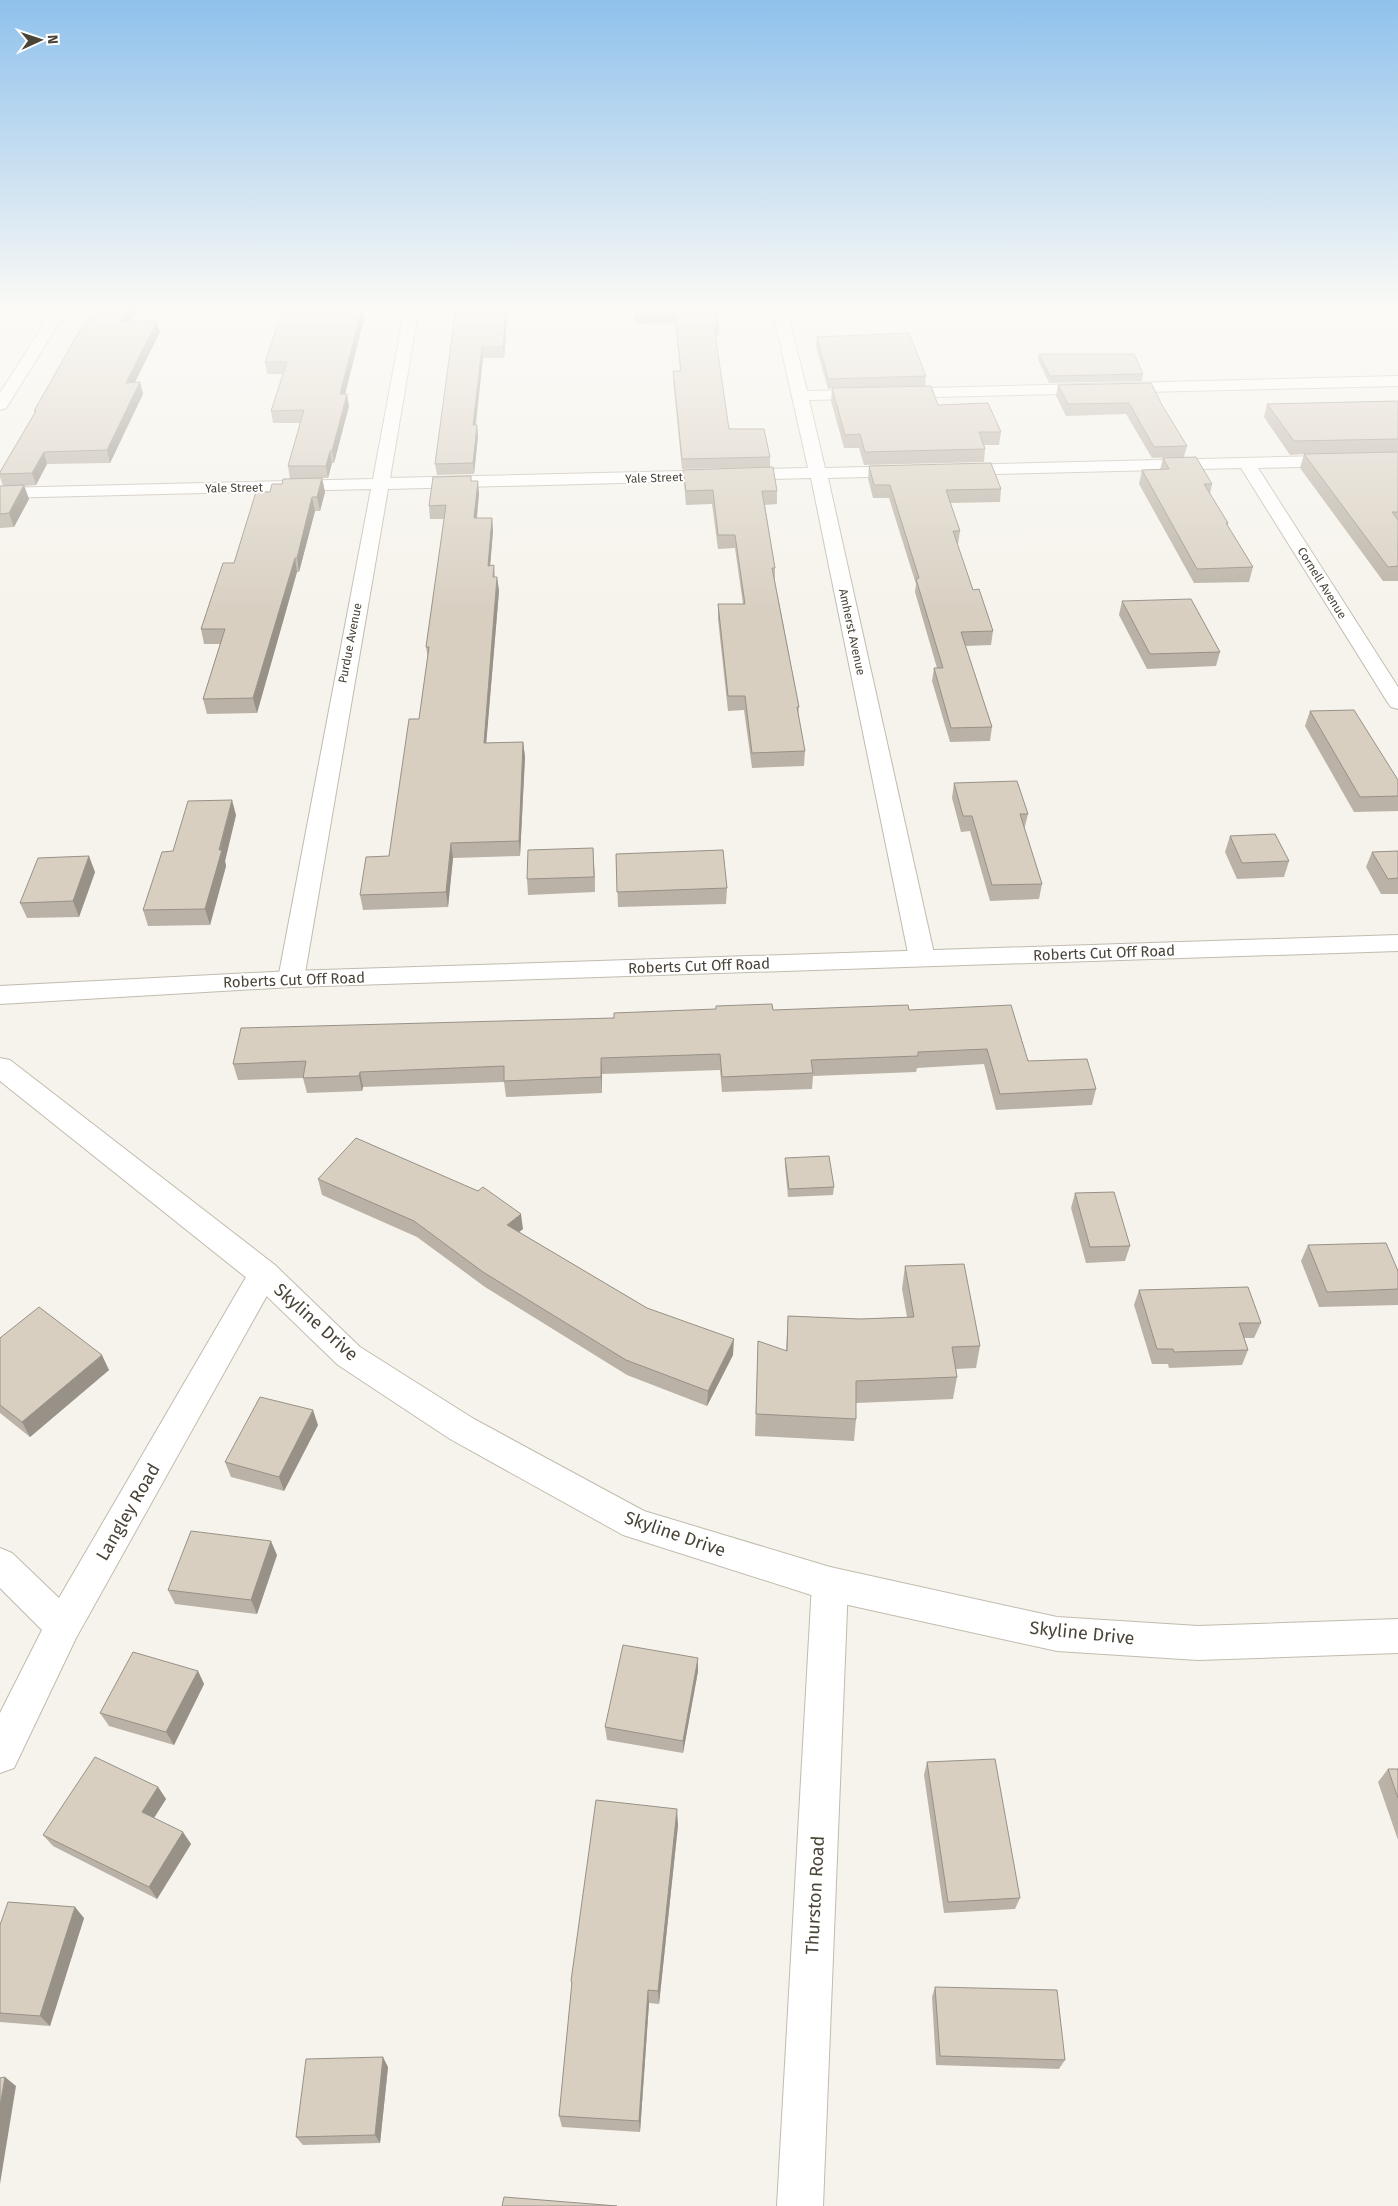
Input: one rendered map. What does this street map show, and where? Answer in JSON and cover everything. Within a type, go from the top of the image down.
[{"type":"street","name":"Purdue Avenue","points":[[291,979],[393,410]]},
{"type":"street","name":"Amherst Avenue","points":[[803,410],[922,958]]},
{"type":"street","points":[[938,470],[1398,459]]},
{"type":"street","name":"Cornell Avenue","points":[[1246,462],[1398,703]]},
{"type":"street","name":"Yale Street","points":[[0,493],[918,471]]},
{"type":"street","name":"Roberts Cut Off Road","points":[[0,995],[291,979],[1398,943]]},
{"type":"street","name":"Skyline Drive","points":[[0,1067],[264,1274],[350,1356],[471,1434],[635,1524],[830,1584],[1057,1634],[1198,1643],[1398,1636]]},
{"type":"street","name":"Langley Road","points":[[0,1754],[63,1626],[264,1274]]},
{"type":"street","points":[[0,1564],[63,1626]]},
{"type":"street","name":"Thurston Road","points":[[800,2206],[830,1584]]},
{"type":"building","points":[[126,410],[107,450],[44,452],[32,473],[0,474],[36,411],[34,411]]},
{"type":"building","points":[[271,410],[343,410],[326,466],[288,466],[304,410]]},
{"type":"building","points":[[442,410],[475,410],[473,425],[477,425],[473,463],[435,464]]},
{"type":"building","points":[[677,410],[726,410],[729,429],[764,429],[770,457],[682,459]]},
{"type":"building","points":[[838,410],[991,410],[1001,432],[979,432],[985,449],[865,452],[860,434],[845,435]]},
{"type":"building","points":[[1133,410],[1165,410],[1187,446],[1154,447]]},
{"type":"building","points":[[1271,410],[1398,410],[1398,439],[1294,441]]},
{"type":"building","points":[[1398,452],[1398,512],[1392,512],[1398,520],[1398,566],[1388,567],[1304,454]]},
{"type":"building","points":[[1196,457],[1212,484],[1204,484],[1253,567],[1197,569],[1142,470],[1169,469],[1163,458]]},
{"type":"building","points":[[991,463],[1001,489],[946,490],[960,531],[953,531],[973,590],[979,589],[993,631],[961,632],[992,727],[951,728],[934,668],[943,668],[916,579],[919,578],[890,485],[874,485],[869,466]]},
{"type":"building","points":[[773,467],[777,491],[762,491],[775,568],[772,568],[799,707],[797,707],[805,751],[752,753],[745,696],[728,696],[718,604],[745,604],[735,535],[718,535],[713,490],[686,491],[683,470]]},
{"type":"building","points":[[471,476],[471,481],[478,481],[474,518],[492,518],[488,566],[494,565],[493,577],[497,577],[484,743],[523,742],[519,841],[451,843],[446,892],[360,895],[366,857],[389,856],[409,719],[419,719],[429,647],[426,647],[446,505],[429,506],[433,477]]},
{"type":"building","points":[[322,478],[317,497],[312,497],[297,558],[295,558],[253,698],[203,699],[225,629],[201,629],[223,563],[234,563],[256,492],[270,492],[272,484],[282,484],[283,479]]},
{"type":"building","points":[[24,485],[9,513],[0,514],[0,486]]},
{"type":"building","points":[[1191,599],[1220,652],[1150,654],[1122,601]]},
{"type":"building","points":[[1354,710],[1398,780],[1398,796],[1360,797],[1310,711]]},
{"type":"building","points":[[1017,781],[1028,814],[1020,814],[1042,884],[992,885],[972,816],[963,816],[954,783]]},
{"type":"building","points":[[232,800],[219,850],[222,850],[205,909],[143,910],[162,852],[173,851],[188,801]]},
{"type":"building","points":[[1275,834],[1289,861],[1242,863],[1230,836]]},
{"type":"building","points":[[593,848],[594,877],[527,879],[528,850]]},
{"type":"building","points":[[723,850],[727,888],[617,892],[616,854]]},
{"type":"building","points":[[1398,851],[1398,878],[1388,879],[1372,852]]},
{"type":"building","points":[[89,856],[73,901],[20,903],[38,858]]},
{"type":"building","points":[[772,1004],[773,1010],[908,1005],[909,1010],[1011,1005],[1028,1061],[1087,1059],[1096,1089],[1000,1094],[987,1049],[918,1052],[918,1056],[811,1060],[813,1073],[722,1077],[720,1054],[601,1058],[601,1077],[504,1081],[504,1066],[360,1072],[359,1076],[303,1078],[306,1061],[233,1064],[241,1028],[614,1018],[614,1013],[716,1009],[716,1006]]},
{"type":"building","points":[[356,1138],[478,1191],[483,1187],[521,1214],[507,1225],[647,1308],[734,1339],[708,1391],[626,1360],[483,1272],[414,1221],[318,1179]]},
{"type":"building","points":[[829,1156],[834,1187],[789,1189],[785,1158]]},
{"type":"building","points":[[1114,1192],[1130,1246],[1090,1247],[1075,1193]]},
{"type":"building","points":[[1386,1243],[1398,1271],[1398,1289],[1327,1292],[1308,1245]]},
{"type":"building","points":[[964,1264],[980,1346],[952,1347],[957,1377],[856,1381],[856,1419],[756,1414],[758,1341],[787,1351],[788,1316],[860,1319],[914,1317],[905,1266]]},
{"type":"building","points":[[1248,1287],[1261,1323],[1239,1323],[1248,1350],[1174,1352],[1173,1349],[1157,1349],[1139,1290]]},
{"type":"building","points":[[39,1307],[102,1355],[22,1422],[0,1405],[0,1338]]},
{"type":"building","points":[[260,1397],[313,1410],[279,1477],[225,1462]]},
{"type":"building","points":[[191,1531],[271,1541],[251,1600],[168,1590]]},
{"type":"building","points":[[623,1645],[698,1658],[683,1741],[605,1727]]},
{"type":"building","points":[[133,1652],[198,1671],[166,1732],[100,1713]]},
{"type":"building","points":[[95,1757],[158,1787],[142,1812],[183,1832],[149,1887],[43,1835]]},
{"type":"building","points":[[995,1759],[1020,1898],[948,1902],[927,1762]]},
{"type":"building","points":[[1388,1769],[1398,1769],[1398,1798]]},
{"type":"building","points":[[596,1800],[677,1809],[658,1991],[648,1990],[639,2121],[559,2116],[571,1981]]},
{"type":"building","points":[[8,1902],[75,1907],[40,2016],[0,2013],[0,1925]]},
{"type":"building","points":[[935,1987],[1057,1990],[1065,2060],[940,2056]]},
{"type":"building","points":[[383,2057],[375,2135],[296,2137],[306,2059]]},
{"type":"building","points":[[5,2077],[0,2106],[0,2078]]},
{"type":"building","points":[[504,2197],[617,2206],[502,2206]]}]
